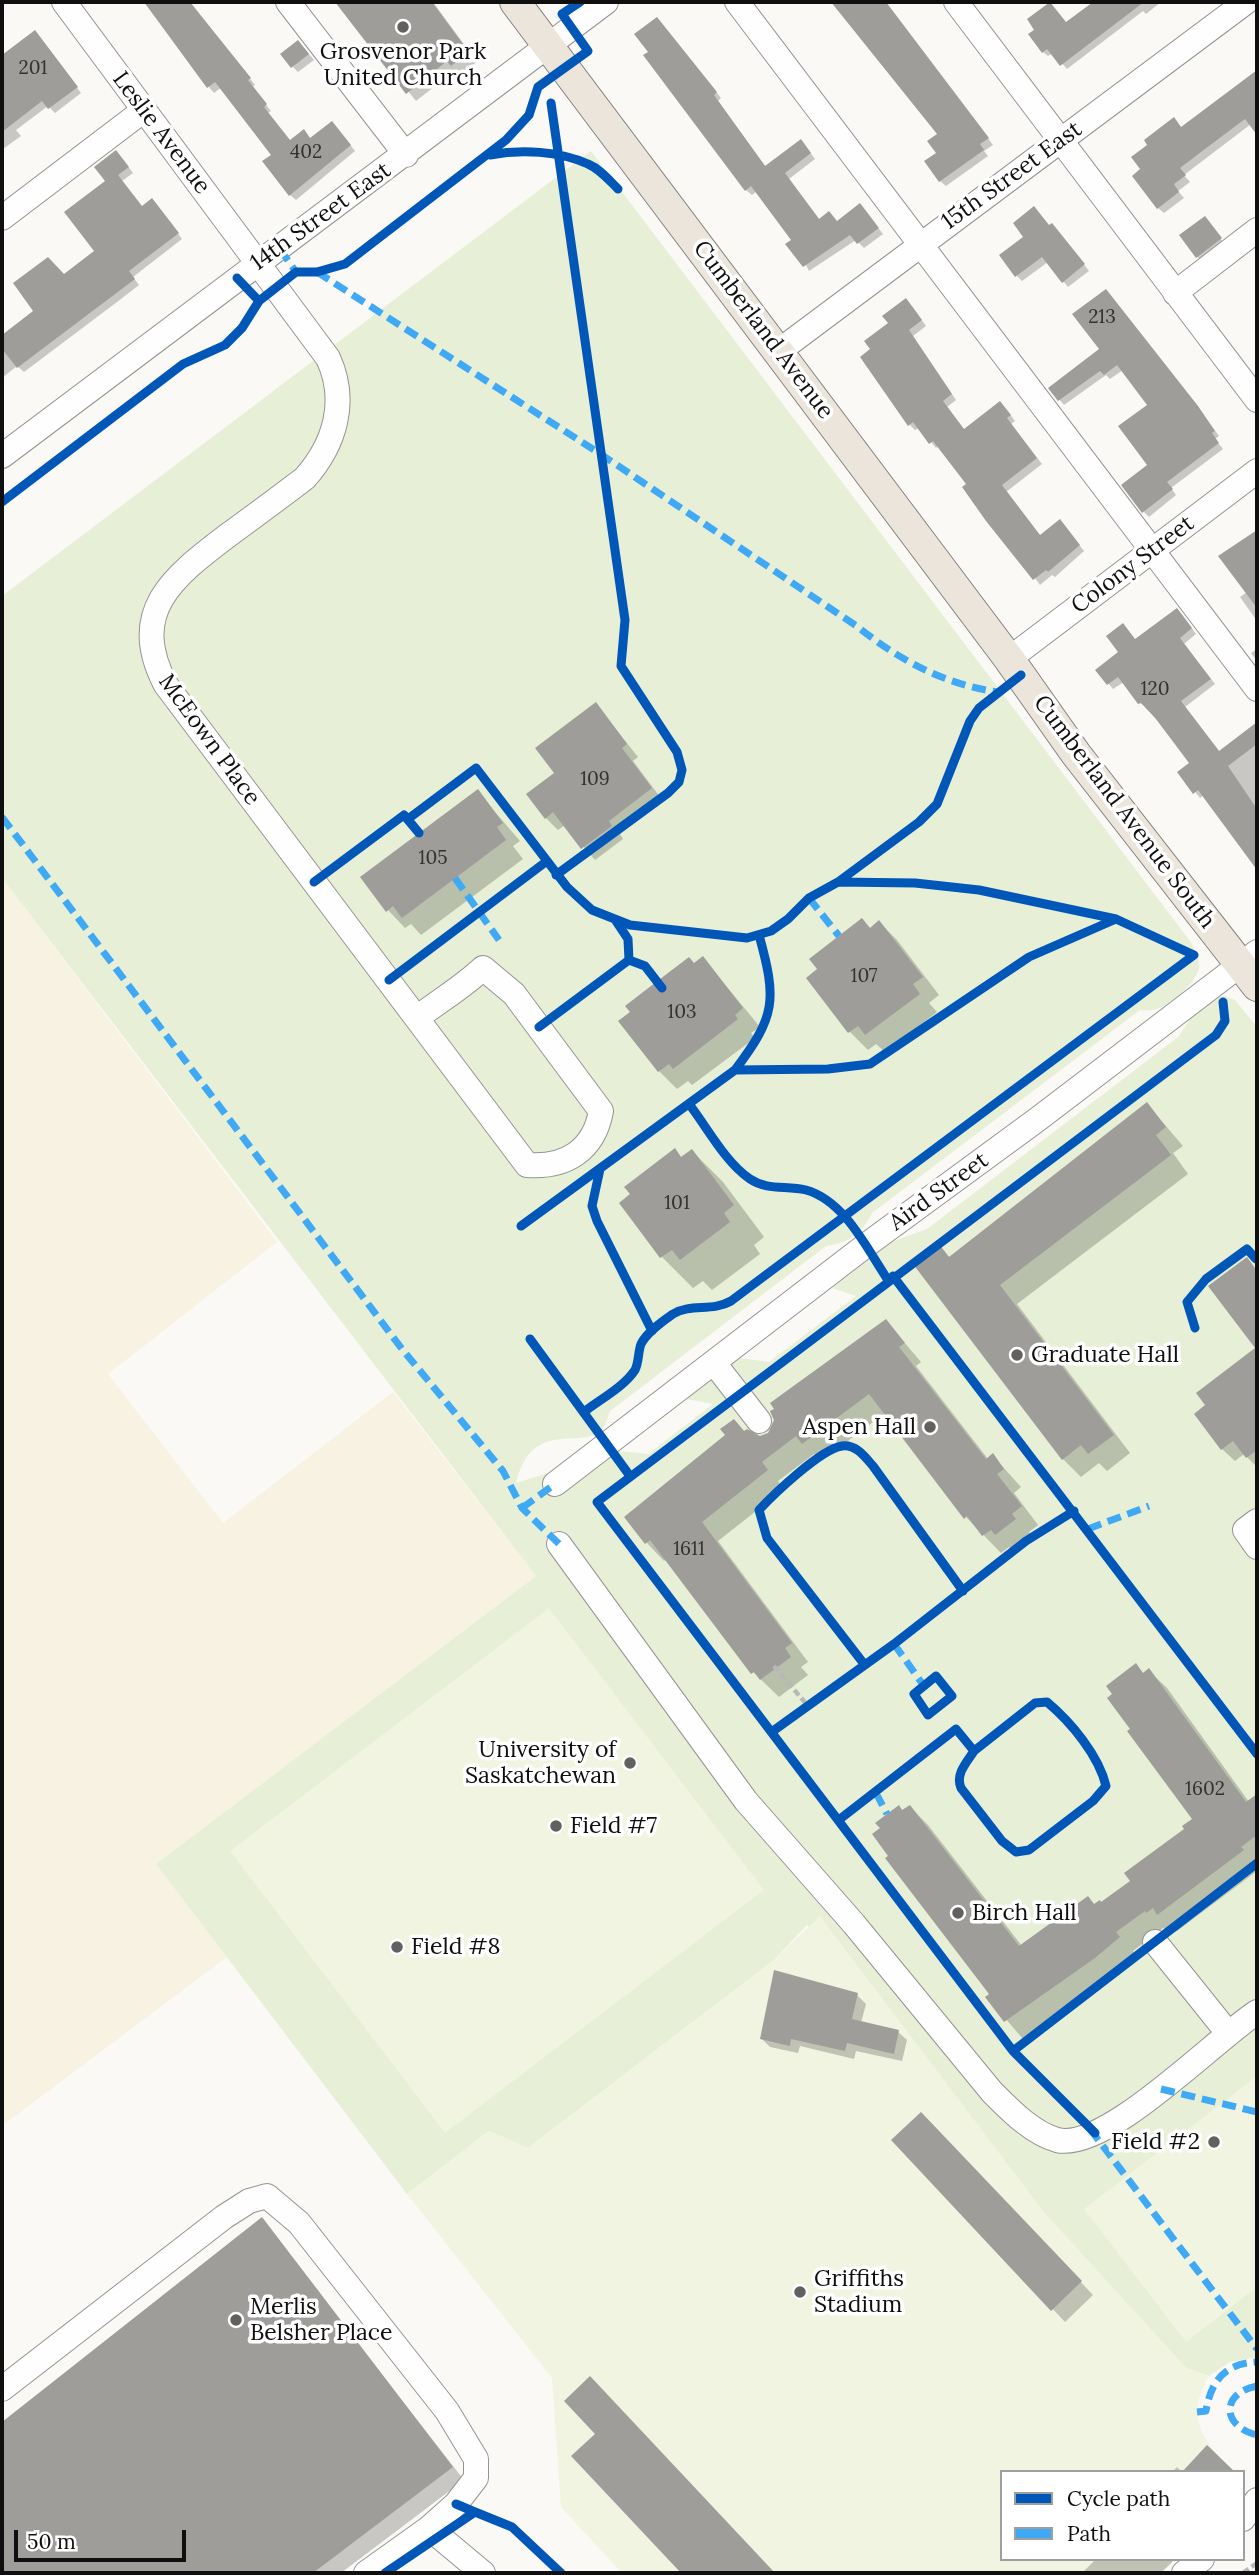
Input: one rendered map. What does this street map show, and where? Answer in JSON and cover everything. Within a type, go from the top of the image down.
[{"type":"main road","name":"Cumberland Avenue","points":[[515,2],[1009,659]]},
{"type":"main road","name":"Cumberland Avenue South","points":[[1009,659],[1076,754],[1252,968]]},
{"type":"street","name":"Leslie Avenue","points":[[64,2],[258,264]]},
{"type":"street","points":[[288,2],[406,155]]},
{"type":"street","name":"14th Street East","points":[[2,456],[406,155],[606,2]]},
{"type":"street","points":[[737,2],[1257,689]]},
{"type":"street","points":[[956,2],[1257,400]]},
{"type":"street","name":"15th Street East","points":[[779,351],[1246,2]]},
{"type":"street","points":[[2,218],[144,110]]},
{"type":"street","points":[[1175,293],[1257,230]]},
{"type":"street","name":"McEown Place","points":[[258,264],[328,358],[334,373],[338,401],[332,433],[317,465],[305,478],[183,569],[172,581],[162,595],[151,626],[152,649],[166,685],[416,1018],[527,1165],[562,1162],[585,1148],[593,1137],[601,1111],[514,994],[483,968],[471,981],[454,989],[416,1018]]},
{"type":"street","name":"Colony Street","points":[[1009,659],[1257,471]]},
{"type":"street","name":"Aird Street","points":[[555,1484],[714,1363],[1252,968]]},
{"type":"street","points":[[714,1363],[760,1421]]},
{"type":"street","points":[[1257,1521],[1245,1530],[1257,1547]]},
{"type":"street","points":[[559,1544],[746,1801],[855,1924],[992,2092],[1018,2117],[1057,2140],[1095,2133],[1138,2108],[1257,2012]]},
{"type":"street","points":[[1155,1942],[1228,2033]]},
{"type":"street","points":[[2,2389],[224,2217],[249,2201],[267,2196],[307,2233],[447,2411],[476,2459],[476,2478],[456,2504],[429,2528],[366,2573]]},
{"type":"street","points":[[1245,2516],[1257,2500]]},
{"type":"street","points":[[429,2528],[484,2573]]},
{"type":"street","points":[[1184,2573],[1199,2561]]},
{"type":"path","points":[[774,1666],[808,1706]]},
{"type":"path","points":[[1243,2573],[1257,2563]]},
{"type":"shaded area","points":[[2,878],[277,1242],[108,1374],[223,1523],[393,1392],[536,1576],[156,1864],[227,1957],[2,2126]]},
{"type":"green space","name":"University of Saskatchewan","points":[[591,151],[1190,941],[1199,967],[1194,980],[1176,998],[1157,1009],[1140,1010],[872,1213],[864,1227],[854,1236],[841,1243],[826,1246],[609,1412],[603,1428],[594,1435],[558,1439],[534,1449],[524,1462],[516,1483],[619,1451],[648,1454],[713,1404],[686,1399],[740,1358],[769,1362],[856,1296],[832,1288],[891,1242],[927,1229],[1178,1037],[1196,1010],[1207,1002],[1225,996],[1235,1000],[1257,1027],[1257,2357],[1230,2362],[1209,2376],[1186,2368],[1047,2216],[807,1925],[774,1960],[528,2148],[489,2131],[407,2194],[156,1864],[536,1576],[2,878],[2,596]]},
{"type":"green space","name":"Field #7","points":[[549,1608],[764,1890],[445,2133],[230,1851]]},
{"type":"green space","name":"Griffiths Stadium","points":[[820,1916],[1047,2216],[1186,2368],[1209,2376],[1198,2405],[1201,2429],[1214,2451],[1233,2470],[1000,2470],[1000,2561],[1174,2561],[1159,2573],[622,2573],[561,2507],[552,2378],[407,2194],[489,2131],[528,2148],[774,1960]]},
{"type":"green space","name":"Field #2","points":[[1257,2076],[1257,2287],[1186,2342],[1084,2209]]},
{"type":"building","points":[[144,2],[190,2],[251,78],[248,80],[267,104],[264,107],[290,140],[304,129],[310,138],[332,121],[351,145],[289,196],[262,161],[271,155],[215,82],[207,88]]},
{"type":"building","name":"Grosvenor Park United Church","points":[[335,2],[432,2],[469,52],[451,66],[447,61],[406,94]]},
{"type":"building","points":[[831,2],[886,2],[989,138],[980,144],[984,150],[939,182],[924,161],[936,153],[927,141],[937,134]]},
{"type":"building","points":[[1050,2],[1066,22],[1093,2],[1144,2],[1060,66],[1047,49],[1042,53],[1028,34],[1034,30],[1027,19]]},
{"type":"building","points":[[657,17],[717,92],[714,95],[765,166],[801,139],[811,153],[785,173],[819,219],[829,211],[837,221],[860,203],[879,228],[857,244],[850,235],[803,267],[785,244],[791,240],[751,186],[745,191],[643,55],[648,52],[634,34]]},
{"type":"building","points":[[35,30],[78,87],[48,109],[42,101],[2,132],[2,55]]},
{"type":"building","points":[[298,40],[309,54],[291,68],[280,54]]},
{"type":"building","points":[[1257,70],[1257,135],[1245,119],[1180,168],[1186,175],[1174,184],[1179,192],[1157,209],[1132,176],[1140,169],[1131,157],[1147,145],[1144,140],[1174,117],[1181,127]]},
{"type":"building","points":[[116,150],[129,167],[118,175],[142,206],[152,198],[179,233],[129,271],[135,279],[17,368],[2,349],[2,335],[33,311],[13,283],[48,257],[64,274],[94,251],[64,212],[105,181],[94,167]]},
{"type":"building","points":[[1034,206],[1049,225],[1052,223],[1085,264],[1062,283],[1042,257],[1015,277],[999,255],[1023,237],[1013,223]]},
{"type":"building","points":[[1205,216],[1222,238],[1196,258],[1179,235]]},
{"type":"building","points":[[1106,289],[1198,406],[1215,431],[1212,433],[1219,443],[1167,482],[1173,489],[1142,513],[1121,485],[1147,465],[1118,426],[1147,405],[1117,365],[1104,375],[1100,371],[1058,401],[1048,388],[1099,349],[1072,314]]},
{"type":"building","points":[[906,298],[922,320],[909,330],[952,394],[943,401],[964,429],[1000,401],[1011,415],[1007,418],[1037,458],[1002,485],[1040,535],[1060,519],[1080,545],[1048,572],[1046,570],[1033,580],[986,521],[962,487],[966,484],[933,441],[929,444],[913,422],[908,426],[860,357],[870,349],[864,341],[888,323],[882,316]]},
{"type":"building","points":[[1257,530],[1257,608],[1218,556]]},
{"type":"building","points":[[1177,608],[1192,628],[1180,638],[1211,679],[1181,701],[1219,751],[1257,722],[1257,744],[1228,766],[1257,809],[1257,870],[1198,790],[1193,794],[1177,772],[1189,763],[1156,719],[1141,703],[1138,704],[1118,677],[1107,685],[1095,670],[1118,652],[1106,636],[1123,623],[1135,639]]},
{"type":"building","points":[[596,702],[627,744],[622,748],[652,788],[609,821],[612,826],[581,849],[553,812],[545,819],[526,794],[554,773],[535,748]]},
{"type":"building","points":[[478,789],[503,823],[497,827],[506,840],[402,918],[393,906],[386,912],[360,877]]},
{"type":"building","points":[[862,918],[870,928],[879,920],[923,977],[913,984],[920,994],[865,1035],[858,1026],[848,1033],[806,978],[817,969],[809,959]]},
{"type":"building","points":[[703,956],[743,1008],[735,1015],[738,1019],[673,1069],[669,1064],[658,1072],[618,1021],[630,1012],[625,1006],[647,989],[689,957],[694,963]]},
{"type":"building","name":"Graduate Hall","points":[[1147,1102],[1166,1127],[1156,1135],[1171,1155],[1000,1285],[1114,1435],[1088,1454],[1081,1445],[1062,1460],[913,1264],[939,1244],[949,1257]]},
{"type":"building","points":[[675,1148],[681,1157],[692,1149],[734,1205],[724,1213],[730,1222],[680,1260],[672,1250],[660,1258],[619,1203],[630,1194],[624,1187]]},
{"type":"building","points":[[1247,1257],[1257,1271],[1257,1450],[1246,1458],[1233,1441],[1221,1450],[1194,1414],[1205,1405],[1196,1393],[1255,1348],[1208,1286]]},
{"type":"building","points":[[886,1319],[905,1343],[899,1347],[986,1459],[993,1453],[1004,1469],[997,1474],[1022,1506],[1012,1514],[1016,1519],[995,1535],[991,1530],[982,1536],[967,1516],[964,1519],[869,1394],[802,1444],[796,1436],[762,1462],[768,1470],[702,1522],[792,1643],[785,1648],[791,1657],[760,1680],[754,1672],[751,1674],[650,1540],[645,1544],[624,1517],[725,1435],[720,1429],[734,1419],[744,1431],[747,1429],[760,1436],[768,1433],[774,1420],[770,1411],[774,1409],[770,1403]]},
{"type":"building","points":[[1136,1663],[1143,1673],[1149,1668],[1246,1802],[1257,1794],[1257,1835],[1241,1847],[1244,1850],[1157,1915],[1153,1908],[1146,1913],[1145,1911],[1116,1932],[1120,1937],[1095,1958],[1004,2022],[985,1997],[989,1994],[885,1858],[888,1856],[872,1834],[880,1828],[875,1823],[899,1805],[902,1810],[910,1805],[1019,1946],[1088,1896],[1094,1904],[1100,1900],[1101,1902],[1130,1881],[1124,1873],[1184,1829],[1182,1826],[1192,1819],[1127,1731],[1130,1729],[1107,1698],[1112,1694],[1106,1686]]},
{"type":"building","points":[[774,1970],[858,1993],[852,2019],[899,2030],[894,2054],[847,2043],[845,2051],[791,2039],[790,2046],[760,2039]]},
{"type":"building","points":[[921,2112],[1082,2281],[1051,2311],[891,2140]]},
{"type":"building","name":"Merlis Belsher Place","points":[[262,2217],[453,2467],[313,2573],[2,2573],[2,2422]]},
{"type":"building","points":[[590,2376],[775,2573],[681,2573],[571,2456],[595,2434],[564,2401]]},
{"type":"building","points":[[1207,2445],[1233,2470],[1184,2470]]},
{"type":"marked path","points":[[280,249],[296,272]]},
{"type":"marked path","points":[[317,272],[602,455],[906,660],[941,677],[997,692]]},
{"type":"marked path","points":[[2,817],[402,1349],[503,1471],[522,1508],[559,1544]]},
{"type":"marked path","points":[[455,878],[499,940]]},
{"type":"marked path","points":[[809,898],[839,936]]},
{"type":"marked path","points":[[522,1508],[555,1484]]},
{"type":"marked path","points":[[1088,1529],[1149,1506]]},
{"type":"marked path","points":[[894,1644],[924,1686]]},
{"type":"marked path","points":[[876,1793],[887,1814]]},
{"type":"marked path","points":[[1161,2089],[1257,2112]]},
{"type":"marked path","points":[[1090,2129],[1257,2349]]},
{"type":"marked path","points":[[1197,2412],[1206,2411],[1216,2383],[1228,2370],[1257,2362]]},
{"type":"marked path","points":[[1257,2386],[1236,2395],[1230,2410],[1237,2425],[1257,2435]]},
{"type":"cycle path","points":[[259,301],[296,272],[317,272],[345,264],[506,140],[529,115],[538,87],[588,51],[562,14],[580,2]]},
{"type":"cycle path","points":[[551,103],[625,620],[621,666],[677,752],[682,770],[679,782],[668,793],[556,875]]},
{"type":"cycle path","points":[[490,155],[527,152],[565,156],[592,166],[618,189]]},
{"type":"cycle path","points":[[2,502],[183,364],[225,345],[242,328],[259,301],[237,278]]},
{"type":"cycle path","points":[[838,882],[919,822],[937,804],[970,721],[979,708],[1021,675]]},
{"type":"cycle path","points":[[408,819],[476,768],[567,887],[592,910],[630,925],[747,938],[771,931],[809,898],[838,882],[915,883],[979,890],[1116,919],[1194,955],[731,1301],[673,1314],[644,1340],[635,1370],[630,1376],[584,1412]]},
{"type":"cycle path","points":[[314,882],[404,815],[419,833]]},
{"type":"cycle path","points":[[389,980],[547,861]]},
{"type":"cycle path","points":[[521,1226],[735,1070],[828,1069],[870,1064],[1029,957],[1116,919]]},
{"type":"cycle path","points":[[616,921],[628,939],[629,960],[645,966],[662,988]]},
{"type":"cycle path","points":[[735,1070],[759,1035],[769,1007],[769,976],[759,935]]},
{"type":"cycle path","points":[[539,1027],[629,960]]},
{"type":"cycle path","points":[[1095,2133],[1013,2051],[597,1502],[1216,1035],[1225,1021],[1223,1002]]},
{"type":"cycle path","points":[[689,1104],[724,1154],[750,1179],[770,1186],[806,1190],[832,1204],[854,1228],[888,1280]]},
{"type":"cycle path","points":[[600,1169],[592,1206],[652,1331]]},
{"type":"cycle path","points":[[1195,1328],[1187,1302],[1206,1279],[1247,1249],[1256,1259]]},
{"type":"cycle path","points":[[893,1276],[1257,1754]]},
{"type":"cycle path","points":[[530,1339],[630,1476]]},
{"type":"cycle path","points":[[864,1664],[767,1538],[759,1510],[810,1463],[842,1446],[852,1447],[860,1452],[873,1466],[963,1591]]},
{"type":"cycle path","points":[[773,1731],[894,1644],[1026,1541],[1074,1511]]},
{"type":"cycle path","points":[[936,1676],[952,1696],[928,1715],[914,1694],[936,1676]]},
{"type":"cycle path","points":[[840,1819],[956,1729],[974,1751],[1035,1703],[1047,1702],[1074,1729],[1091,1752],[1106,1786],[1093,1801],[1029,1850],[1016,1852],[1002,1841],[961,1788],[961,1773],[974,1751]]},
{"type":"cycle path","points":[[1013,2051],[1257,1863]]},
{"type":"cycle path","points":[[385,2573],[475,2512],[456,2504]]},
{"type":"cycle path","points":[[475,2512],[512,2527],[561,2573]]},
{"type":"place","name":"Grosvenor Park United Church","points":[[403,27]]},
{"type":"place","name":"Graduate Hall","points":[[1017,1355]]},
{"type":"place","name":"Aspen Hall","points":[[930,1427]]},
{"type":"place","name":"University of Saskatchewan","points":[[630,1763]]},
{"type":"place","name":"Field #7","points":[[556,1826]]},
{"type":"place","name":"Birch Hall","points":[[958,1913]]},
{"type":"place","name":"Field #8","points":[[397,1947]]},
{"type":"place","name":"Field #2","points":[[1214,2142]]},
{"type":"place","name":"Griffiths Stadium","points":[[800,2292]]},
{"type":"place","name":"Merlis Belsher Place","points":[[236,2320]]}]
